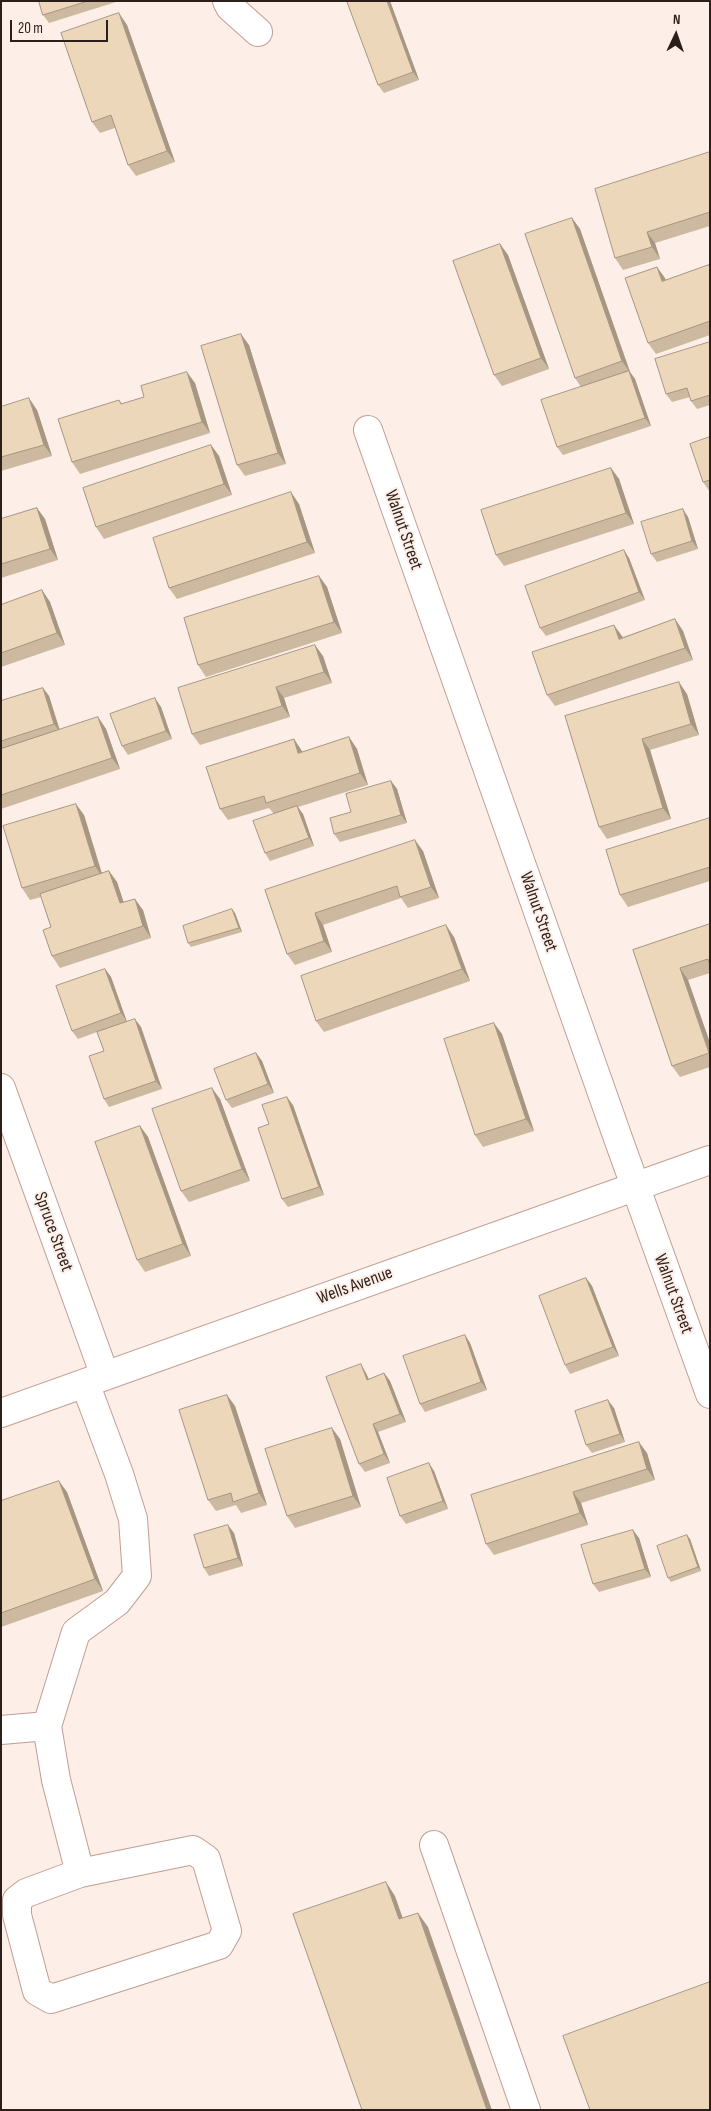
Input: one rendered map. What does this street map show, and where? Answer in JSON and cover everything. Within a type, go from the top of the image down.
[{"type":"street","points":[[227,1],[230,7],[258,32]]},
{"type":"street","name":"Walnut Street","points":[[368,430],[710,1394]]},
{"type":"street","name":"Spruce Street","points":[[1,1088],[95,1380],[119,1474],[133,1519],[136,1576],[118,1602],[76,1632],[47,1726]]},
{"type":"street","name":"Wells Avenue","points":[[1,1413],[710,1160]]},
{"type":"street","points":[[1,1730],[47,1726],[56,1780],[80,1873]]},
{"type":"street","points":[[434,1846],[526,2110]]},
{"type":"street","points":[[193,1850],[206,1860],[227,1931],[219,1945],[51,2000],[37,1991],[17,1915],[17,1900],[26,1893],[80,1873],[193,1850]]},
{"type":"building","points":[[39,1],[88,1],[43,15]]},
{"type":"building","points":[[387,1],[413,72],[378,85],[347,2]]},
{"type":"building","points":[[119,13],[167,151],[128,165],[111,115],[92,122],[61,33]]},
{"type":"building","points":[[710,152],[710,212],[647,232],[652,247],[615,258],[595,189]]},
{"type":"building","points":[[572,218],[622,361],[575,378],[525,234]]},
{"type":"building","points":[[500,244],[541,358],[494,375],[453,261]]},
{"type":"building","points":[[709,265],[710,321],[648,343],[625,278],[657,267],[662,281]]},
{"type":"building","points":[[241,334],[278,453],[237,465],[201,346]]},
{"type":"building","points":[[710,342],[710,395],[691,401],[687,388],[666,394],[655,359]]},
{"type":"building","points":[[629,371],[645,418],[557,447],[541,400]]},
{"type":"building","points":[[187,372],[202,422],[72,462],[58,419],[119,400],[121,404],[144,397],[141,386]]},
{"type":"building","points":[[29,398],[44,445],[1,457],[1,407]]},
{"type":"building","points":[[710,437],[710,480],[703,482],[690,444]]},
{"type":"building","points":[[211,445],[224,484],[96,527],[83,488]]},
{"type":"building","points":[[611,468],[626,513],[496,555],[481,510]]},
{"type":"building","points":[[291,492],[307,542],[169,588],[153,538]]},
{"type":"building","points":[[37,508],[50,549],[1,564],[1,519]]},
{"type":"building","points":[[683,509],[692,541],[651,554],[641,522]]},
{"type":"building","points":[[624,550],[639,592],[540,628],[525,586]]},
{"type":"building","points":[[319,576],[334,622],[198,665],[184,618]]},
{"type":"building","points":[[42,590],[57,633],[1,653],[1,605]]},
{"type":"building","points":[[675,619],[685,648],[547,695],[532,652],[614,625],[619,639]]},
{"type":"building","points":[[315,645],[324,672],[276,687],[282,706],[192,734],[178,688]]},
{"type":"building","points":[[679,682],[691,724],[642,739],[663,808],[599,827],[565,716]]},
{"type":"building","points":[[43,688],[54,724],[1,741],[1,701]]},
{"type":"building","points":[[155,698],[166,731],[122,746],[110,714]]},
{"type":"building","points":[[98,717],[112,758],[1,795],[1,749]]},
{"type":"building","points":[[349,737],[360,773],[266,803],[264,796],[220,809],[206,767],[294,739],[298,753]]},
{"type":"building","points":[[391,781],[401,815],[334,834],[330,818],[351,812],[346,794]]},
{"type":"building","points":[[76,804],[95,866],[22,888],[3,826]]},
{"type":"building","points":[[297,806],[309,838],[265,853],[253,821]]},
{"type":"building","points":[[710,818],[710,867],[620,895],[606,850]]},
{"type":"building","points":[[415,840],[431,887],[400,897],[397,886],[315,913],[324,941],[287,954],[265,890]]},
{"type":"building","points":[[109,871],[120,903],[135,899],[143,926],[52,956],[43,930],[51,927],[40,894]]},
{"type":"building","points":[[232,909],[239,928],[188,943],[183,926]]},
{"type":"building","points":[[710,924],[710,966],[708,959],[680,968],[709,1053],[672,1066],[633,950]]},
{"type":"building","points":[[446,925],[462,969],[316,1021],[301,976]]},
{"type":"building","points":[[105,969],[121,1013],[72,1031],[56,986]]},
{"type":"building","points":[[135,1019],[156,1081],[104,1099],[89,1056],[104,1051],[97,1032]]},
{"type":"building","points":[[494,1023],[526,1119],[475,1135],[444,1039]]},
{"type":"building","points":[[256,1053],[268,1084],[226,1100],[214,1069]]},
{"type":"building","points":[[212,1088],[242,1169],[181,1191],[152,1109]]},
{"type":"building","points":[[287,1097],[319,1187],[282,1199],[258,1128],[269,1124],[262,1105]]},
{"type":"building","points":[[140,1126],[183,1244],[137,1260],[95,1142]]},
{"type":"building","points":[[586,1278],[613,1347],[565,1365],[539,1296]]},
{"type":"building","points":[[465,1335],[481,1382],[420,1404],[403,1356]]},
{"type":"building","points":[[361,1364],[367,1380],[384,1373],[400,1414],[373,1424],[384,1454],[359,1464],[326,1377]]},
{"type":"building","points":[[227,1395],[259,1493],[233,1502],[231,1493],[208,1500],[179,1410]]},
{"type":"building","points":[[608,1400],[620,1434],[586,1445],[575,1411]]},
{"type":"building","points":[[332,1428],[353,1496],[287,1516],[265,1449]]},
{"type":"building","points":[[639,1442],[647,1469],[573,1492],[580,1513],[486,1544],[471,1495]]},
{"type":"building","points":[[429,1463],[443,1501],[400,1516],[387,1478]]},
{"type":"building","points":[[59,1481],[95,1579],[1,1613],[1,1501]]},
{"type":"building","points":[[228,1525],[238,1558],[204,1568],[194,1535]]},
{"type":"building","points":[[633,1530],[645,1569],[593,1584],[581,1545]]},
{"type":"building","points":[[687,1535],[698,1567],[668,1578],[657,1546]]},
{"type":"building","points":[[386,1882],[399,1919],[418,1913],[487,2110],[362,2110],[293,1914]]},
{"type":"building","points":[[710,1982],[710,2110],[590,2110],[563,2036]]}]
